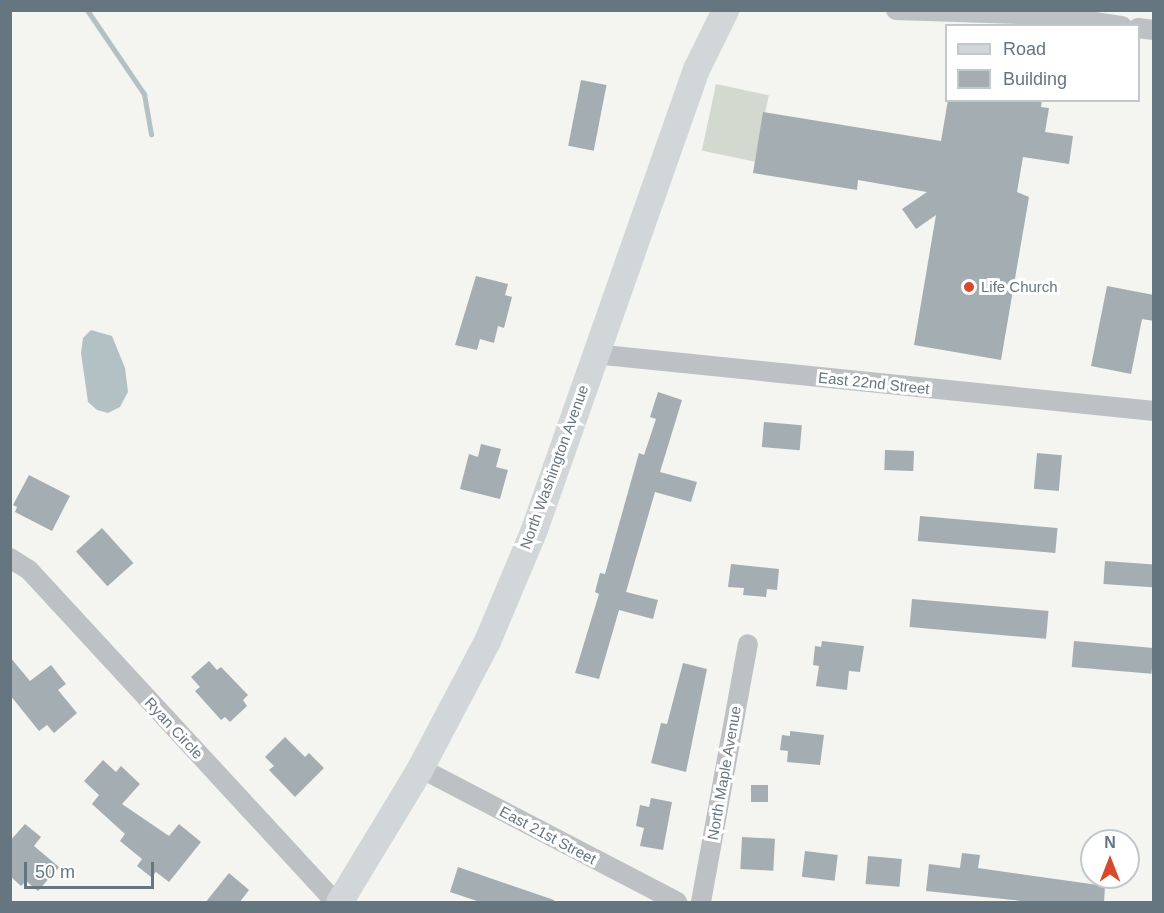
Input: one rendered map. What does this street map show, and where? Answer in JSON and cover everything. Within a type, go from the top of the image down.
[{"type":"main road","name":"North Washington Avenue","points":[[339,903],[420,768],[487,641],[534,529],[594,354],[698,67],[725,10]]},
{"type":"street","points":[[896,10],[1049,15],[1109,24]]},
{"type":"street","name":"East 22nd Street","points":[[594,354],[1154,411]]},
{"type":"street","name":"Ryan Circle","points":[[10,558],[29,570],[335,903]]},
{"type":"street","name":"North Maple Avenue","points":[[701,903],[748,644]]},
{"type":"street","name":"East 21st Street","points":[[420,768],[677,903]]},
{"type":"shaded area","points":[[716,84],[769,95],[755,162],[702,151]]},
{"type":"shaded area","points":[[91,330],[112,336],[125,368],[128,392],[120,407],[108,413],[97,410],[88,402],[81,353],[83,338]]},
{"type":"building","points":[[581,80],[607,85],[594,151],[568,146]]},
{"type":"building","name":"Life Church","points":[[948,102],[1042,102],[1041,107],[1049,108],[1045,132],[1073,136],[1069,164],[1023,157],[1017,192],[1029,197],[1001,360],[914,345],[936,215],[916,229],[902,209],[927,192],[858,180],[857,190],[753,173],[763,112],[941,141]]},
{"type":"building","points":[[476,276],[508,284],[505,295],[512,297],[504,328],[498,326],[494,343],[480,339],[477,350],[455,345]]},
{"type":"building","points":[[1107,286],[1154,295],[1154,321],[1142,319],[1131,374],[1091,366]]},
{"type":"building","points":[[658,392],[682,400],[660,472],[697,482],[691,502],[655,492],[626,592],[658,600],[653,619],[619,610],[599,679],[575,673],[599,594],[595,592],[600,573],[605,574],[639,453],[644,455],[656,419],[650,417]]},
{"type":"building","points":[[764,422],[802,425],[800,450],[762,447]]},
{"type":"building","points":[[481,444],[501,449],[496,467],[508,470],[500,499],[460,489],[469,454],[478,457]]},
{"type":"building","points":[[885,450],[914,451],[913,471],[884,470]]},
{"type":"building","points":[[1037,453],[1062,455],[1059,491],[1034,489]]},
{"type":"building","points":[[29,475],[70,496],[52,531],[15,512],[17,507],[13,505]]},
{"type":"building","points":[[920,516],[1057,528],[1055,553],[918,541]]},
{"type":"building","points":[[102,528],[133,563],[107,586],[76,551]]},
{"type":"building","points":[[1105,561],[1154,564],[1152,587],[1103,584]]},
{"type":"building","points":[[731,564],[779,569],[777,590],[767,589],[766,597],[743,595],[744,588],[728,587]]},
{"type":"building","points":[[912,599],[1048,611],[1046,639],[910,627]]},
{"type":"building","points":[[822,641],[864,646],[860,672],[849,671],[847,690],[816,686],[819,666],[813,665],[815,646],[821,647]]},
{"type":"building","points":[[1074,641],[1154,648],[1151,674],[1072,667]]},
{"type":"building","points":[[10,657],[30,681],[51,665],[66,684],[58,690],[77,713],[54,733],[47,725],[39,731],[10,695]]},
{"type":"building","points":[[209,661],[217,670],[221,667],[248,695],[243,700],[247,706],[230,722],[225,717],[221,720],[195,691],[200,687],[191,677]]},
{"type":"building","points":[[683,663],[707,669],[686,772],[651,763],[661,723],[667,724]]},
{"type":"building","points":[[790,731],[824,735],[820,765],[787,762],[788,751],[780,750],[782,735],[790,736]]},
{"type":"building","points":[[285,737],[305,757],[309,753],[324,768],[295,797],[269,770],[274,766],[265,757]]},
{"type":"building","points":[[103,760],[116,772],[121,766],[140,784],[122,804],[169,836],[179,824],[201,842],[169,882],[156,872],[151,877],[137,866],[142,859],[120,841],[125,834],[92,804],[99,795],[84,781]]},
{"type":"building","points":[[751,785],[768,785],[768,802],[751,802]]},
{"type":"building","points":[[651,798],[672,802],[663,850],[640,846],[644,828],[636,826],[640,805],[649,807]]},
{"type":"building","points":[[25,824],[41,837],[34,846],[59,867],[38,891],[26,881],[21,886],[10,876],[10,841]]},
{"type":"building","points":[[742,837],[775,839],[773,871],[740,869]]},
{"type":"building","points":[[805,851],[838,855],[835,881],[802,877]]},
{"type":"building","points":[[962,853],[980,855],[978,868],[1080,882],[1080,889],[1105,889],[1104,903],[1041,903],[926,891],[929,864],[960,868]]},
{"type":"building","points":[[868,856],[902,859],[899,887],[866,884]]},
{"type":"building","points":[[458,867],[554,900],[554,903],[483,903],[450,892]]},
{"type":"building","points":[[229,873],[249,890],[239,903],[205,903]]},
{"type":"waterway","points":[[87,10],[144,94],[151,134]]},
{"type":"place","name":"Life Church","points":[[969,287]]}]
